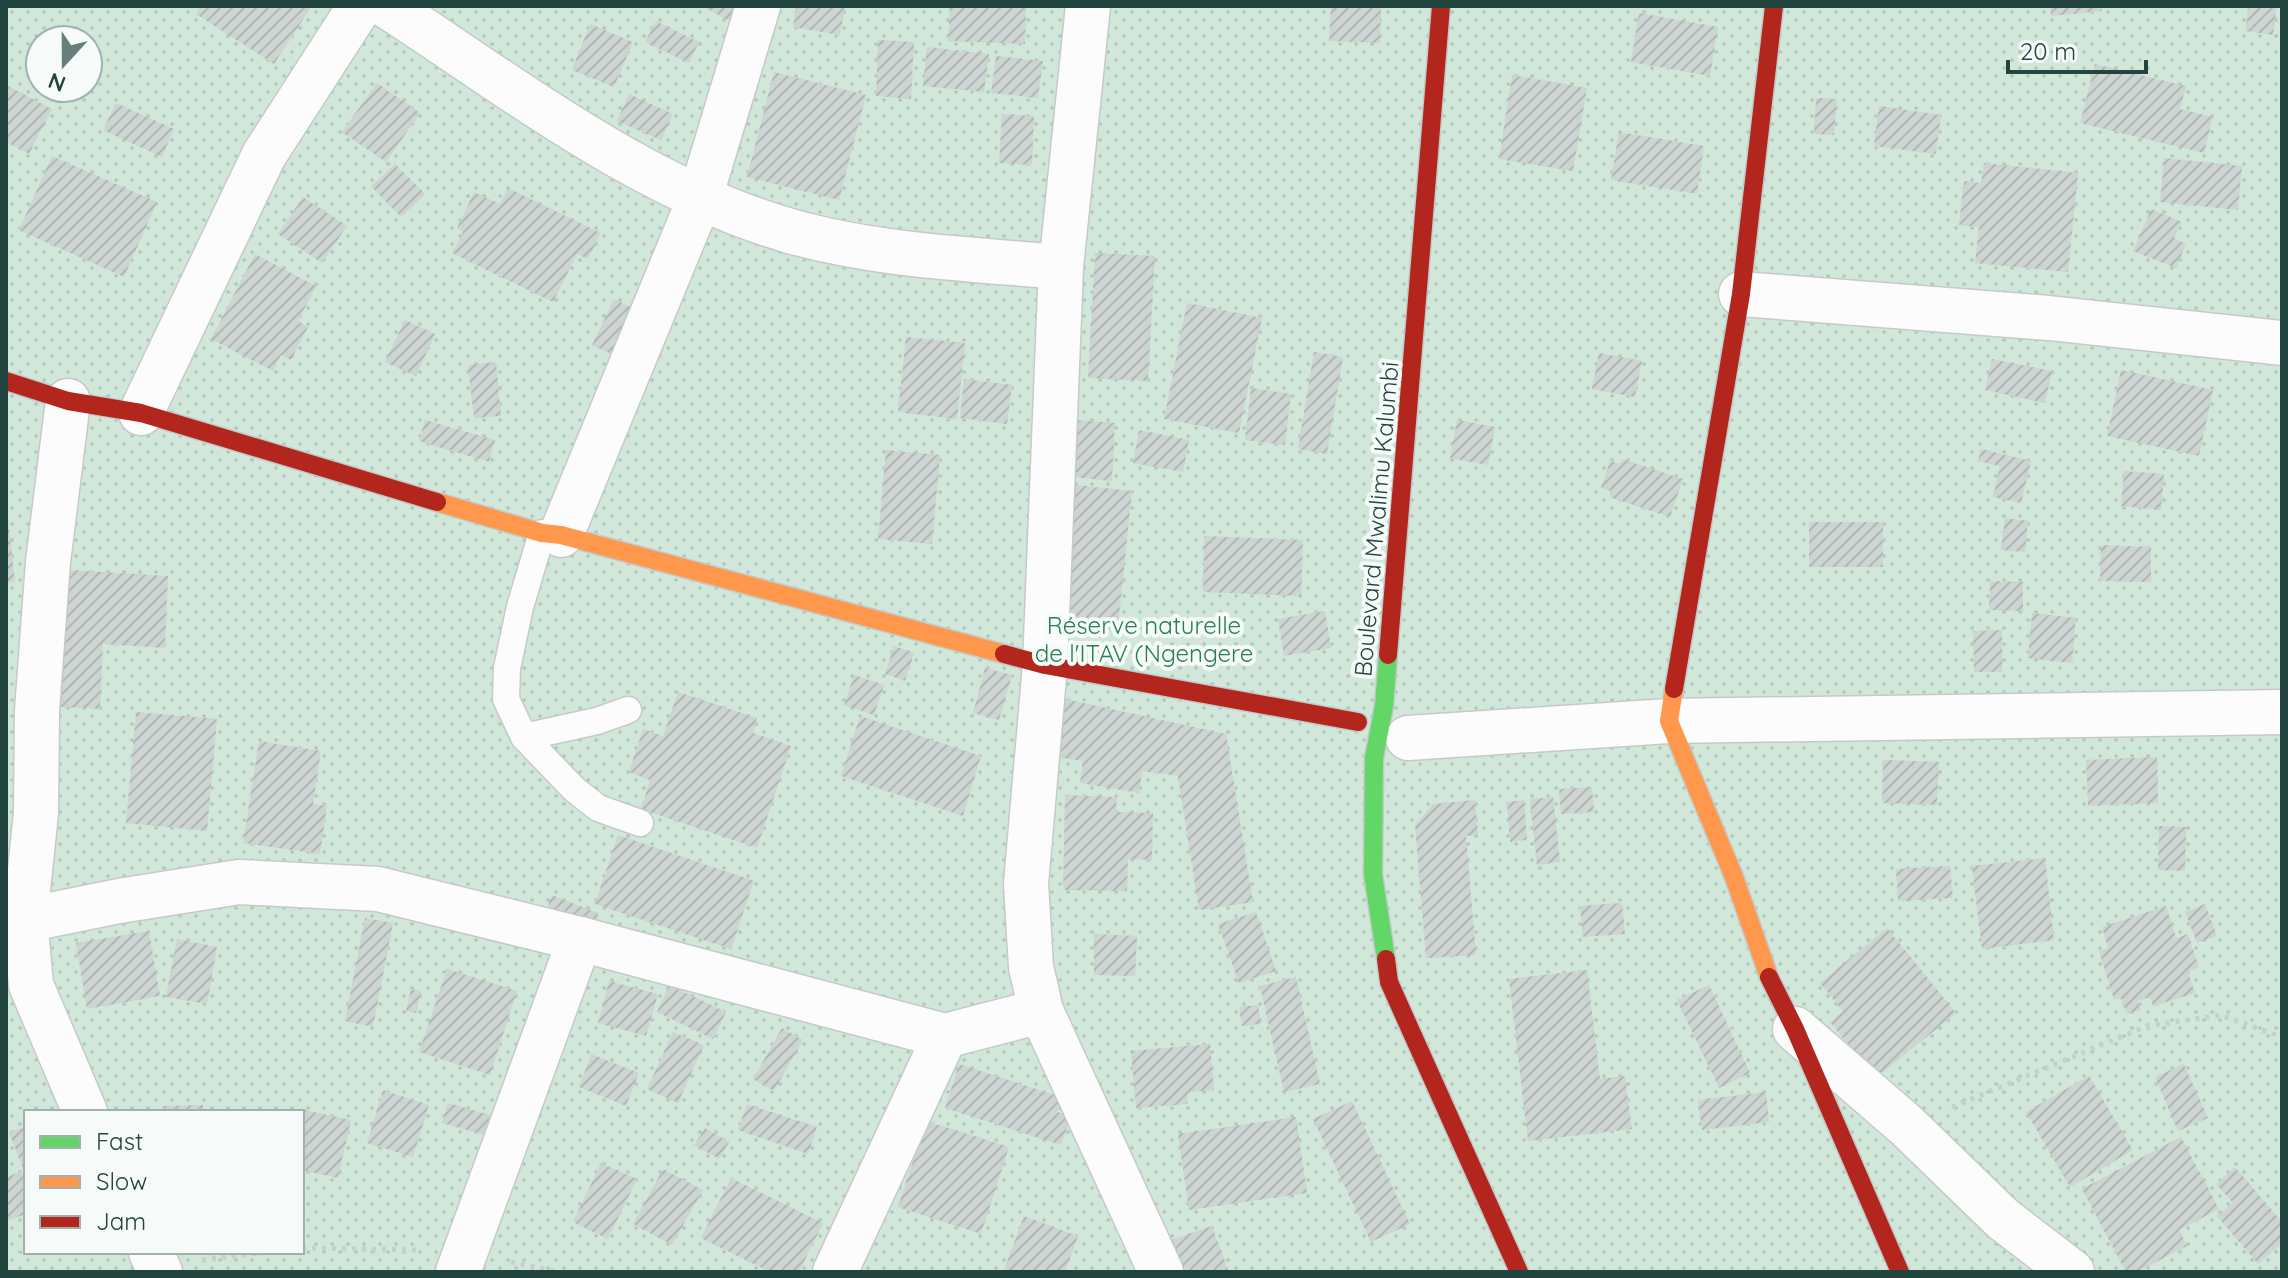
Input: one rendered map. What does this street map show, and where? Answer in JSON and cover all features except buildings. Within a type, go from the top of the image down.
[{"type":"street","points":[[141,413],[264,155],[360,6]]},
{"type":"street","points":[[387,6],[608,151],[700,198],[789,231],[886,251],[1061,267]]},
{"type":"street","points":[[552,534],[700,198],[758,6]]},
{"type":"street","points":[[1088,6],[1061,267],[1045,665],[1026,884],[1031,967],[1041,1011],[1161,1272]]},
{"type":"street","name":"Boulevard Mwalimu Kalumbi","points":[[1441,6],[1389,734],[1373,874],[1389,982],[1519,1272]]},
{"type":"street","points":[[1774,6],[1741,294],[1669,721],[1734,877],[1765,970],[1795,1029],[1900,1272]]},
{"type":"street","points":[[1741,294],[2049,318],[2282,343]]},
{"type":"street","points":[[6,381],[68,401],[141,413],[552,534],[1045,665],[1358,722]]},
{"type":"street","points":[[68,401],[48,562],[37,711],[36,813],[16,921],[31,985],[84,1110]]},
{"type":"street","points":[[1389,734],[1669,721],[2282,712]]},
{"type":"street","name":"Boulevard Mwalimu Kalumbi","points":[[1364,713],[1389,734],[1365,752],[1358,743],[1358,722],[1364,713]]},
{"type":"street","points":[[16,921],[239,882],[378,889],[945,1036],[1041,1011]]},
{"type":"street","points":[[458,1272],[580,939]]},
{"type":"street","points":[[1795,1029],[1907,1126],[2003,1219],[2072,1272]]},
{"type":"street","points":[[835,1272],[945,1036]]},
{"type":"lane","points":[[552,534],[520,607],[507,668],[506,699],[524,737],[574,789],[598,808],[640,823]]},
{"type":"lane","points":[[524,737],[597,721],[628,710]]},
{"type":"path","points":[[1907,1126],[2147,1026],[2220,1015],[2282,1037]]},
{"type":"path","points":[[152,1265],[250,1254]]},
{"type":"green space","name":"Réserve naturelle de l'ITAV (Ngengere","points":[[6,6],[2282,6],[2282,1272],[6,1272]]},
{"type":"traffic: fast","points":[[1386,959],[1373,874],[1374,758],[1384,706],[1388,655]]},
{"type":"traffic: slow","points":[[437,502],[542,533],[561,535],[1004,654]]},
{"type":"traffic: slow","points":[[1674,689],[1669,721],[1734,877],[1769,977]]},
{"type":"traffic: jam","points":[[1388,655],[1441,6]]},
{"type":"traffic: jam","points":[[1674,689],[1741,294],[1774,6]]},
{"type":"traffic: jam","points":[[6,381],[68,401],[141,413],[437,502]]},
{"type":"traffic: jam","points":[[1004,654],[1045,665],[1358,722]]},
{"type":"traffic: jam","points":[[1386,959],[1389,982],[1519,1272]]},
{"type":"traffic: jam","points":[[1769,977],[1795,1029],[1900,1272]]}]
